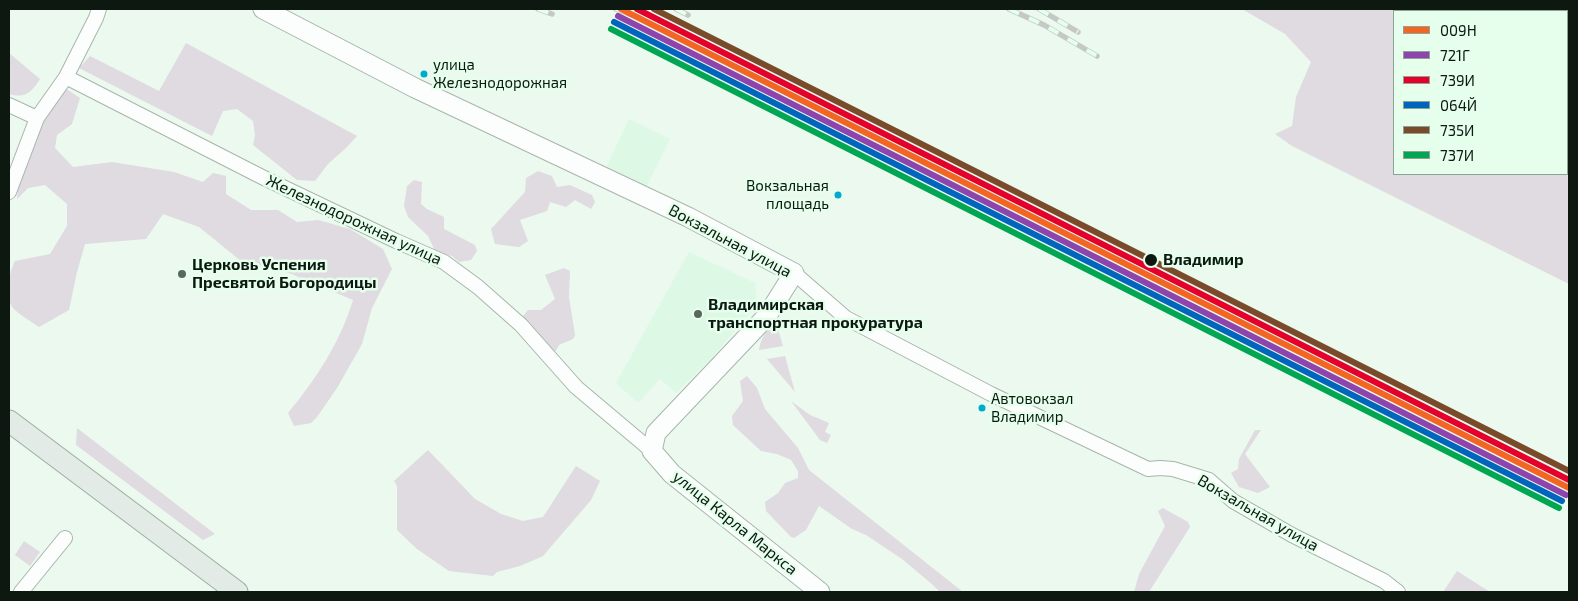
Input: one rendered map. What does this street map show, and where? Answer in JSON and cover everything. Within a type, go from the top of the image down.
[{"type":"main road","name":"Вокзальная улица","points":[[263,9],[415,88],[688,217],[794,273]]},
{"type":"main road","points":[[652,452],[656,433],[766,316],[794,273]]},
{"type":"main road","points":[[9,421],[237,592]]},
{"type":"main road","name":"улица Карла Маркса","points":[[652,452],[672,474],[820,592]]},
{"type":"street","points":[[9,192],[37,118],[66,77],[99,9]]},
{"type":"street","name":"Железнодорожная улица","points":[[66,77],[264,178],[444,262],[478,287],[521,325],[576,387],[652,452]]},
{"type":"street","points":[[9,105],[37,118]]},
{"type":"street","name":"Вокзальная улица","points":[[794,273],[846,318],[991,394],[1148,469],[1173,469],[1209,480],[1233,501],[1292,535],[1384,581],[1398,592]]},
{"type":"street","points":[[21,592],[65,538]]},
{"type":"shaded area","points":[[1242,9],[1403,10],[1393,10],[1393,175],[1568,175],[1568,122],[1569,284],[1292,146],[1275,134],[1292,126],[1296,97],[1311,62],[1285,34]]},
{"type":"shaded area","points":[[1401,9],[1569,9],[1569,123],[1568,10]]},
{"type":"shaded area","points":[[186,43],[357,136],[328,164],[315,181],[297,180],[253,145],[255,135],[253,121],[237,109],[223,111],[212,136],[79,68],[90,56],[159,91]]},
{"type":"shaded area","points":[[9,53],[40,79],[31,91],[24,95],[9,94]]},
{"type":"shaded area","points":[[65,88],[80,98],[72,124],[57,135],[55,148],[73,167],[112,162],[174,172],[203,182],[213,173],[226,176],[226,194],[251,210],[278,210],[297,222],[318,220],[350,229],[383,249],[392,269],[372,308],[362,344],[337,388],[311,423],[294,426],[288,413],[326,360],[348,316],[353,300],[289,273],[241,261],[199,227],[163,214],[146,239],[85,244],[69,310],[39,327],[13,308],[8,291],[9,278],[15,261],[50,254],[67,226],[67,204],[45,185],[28,188],[17,199],[20,172],[38,125]]},
{"type":"shaded area","points":[[629,119],[670,139],[645,190],[605,170]]},
{"type":"shaded area","points":[[538,171],[552,176],[557,187],[570,185],[592,195],[595,202],[591,209],[575,200],[566,207],[550,202],[547,211],[520,220],[528,241],[519,247],[495,244],[491,229],[525,192],[526,178]]},
{"type":"shaded area","points":[[414,180],[422,182],[421,204],[444,217],[444,229],[475,245],[477,251],[471,260],[459,262],[452,256],[436,253],[428,236],[408,217],[404,206],[407,186]]},
{"type":"shaded area","points":[[689,252],[755,283],[757,304],[711,359],[676,393],[660,379],[638,403],[616,383]]},
{"type":"shaded area","points":[[564,268],[570,271],[569,297],[575,335],[573,339],[559,345],[554,354],[523,316],[528,310],[541,310],[555,299],[545,275]]},
{"type":"shaded area","points":[[774,326],[777,326],[783,346],[759,350],[764,336]]},
{"type":"shaded area","points":[[785,356],[795,392],[767,359]]},
{"type":"shaded area","points":[[747,376],[757,388],[765,409],[798,448],[809,470],[963,592],[940,592],[902,559],[866,535],[852,529],[819,506],[806,530],[794,538],[791,537],[766,511],[765,502],[778,493],[785,483],[798,478],[798,471],[791,460],[777,454],[761,451],[733,425],[732,416],[743,401],[740,381]]},
{"type":"shaded area","points":[[791,401],[810,415],[829,423],[825,432],[831,435],[827,443],[820,440]]},
{"type":"shaded area","points":[[77,428],[215,534],[203,540],[76,445]]},
{"type":"shaded area","points":[[1255,430],[1261,430],[1245,454],[1270,487],[1258,493],[1239,487],[1231,473],[1238,469],[1239,459]]},
{"type":"shaded area","points":[[428,450],[475,499],[501,514],[523,521],[543,517],[576,466],[600,481],[591,500],[543,556],[520,566],[497,572],[493,576],[449,571],[417,549],[397,530],[397,486],[394,481]]},
{"type":"shaded area","points":[[1163,508],[1188,522],[1190,527],[1149,592],[1134,592],[1139,574],[1165,526],[1158,511]]},
{"type":"shaded area","points":[[24,541],[40,552],[30,566],[15,555]]},
{"type":"shaded area","points":[[1457,571],[1490,592],[1443,592]]},
{"type":"railway","points":[[538,9],[552,14]]},
{"type":"railway","points":[[616,9],[640,18]]},
{"type":"railway","points":[[676,9],[688,15]]},
{"type":"railway","points":[[1009,9],[1044,25],[1097,56]]},
{"type":"railway","points":[[1039,9],[1078,32]]},
{"type":"transit line","name":"009Н","points":[[621,9],[1569,488]]},
{"type":"transit line","name":"739И","points":[[637,9],[1569,480]]},
{"type":"transit line","name":"735И","points":[[654,9],[1569,471]]},
{"type":"transit line","name":"721Г","points":[[618,16],[1566,495]]},
{"type":"transit line","name":"064Й","points":[[614,22],[1562,501]]},
{"type":"transit line","name":"737И","points":[[611,29],[1559,508]]},
{"type":"place","name":"улица Железнодорожная","points":[[424,74]]},
{"type":"place","name":"Вокзальная площадь","points":[[838,195]]},
{"type":"place","name":"Владимир","points":[[1151,260]]},
{"type":"place","name":"Церковь Успения Пресвятой Богородицы","points":[[182,274]]},
{"type":"place","name":"Владимирская транспортная прокуратура","points":[[698,314]]},
{"type":"place","name":"Автовокзал Владимир","points":[[982,408]]}]
